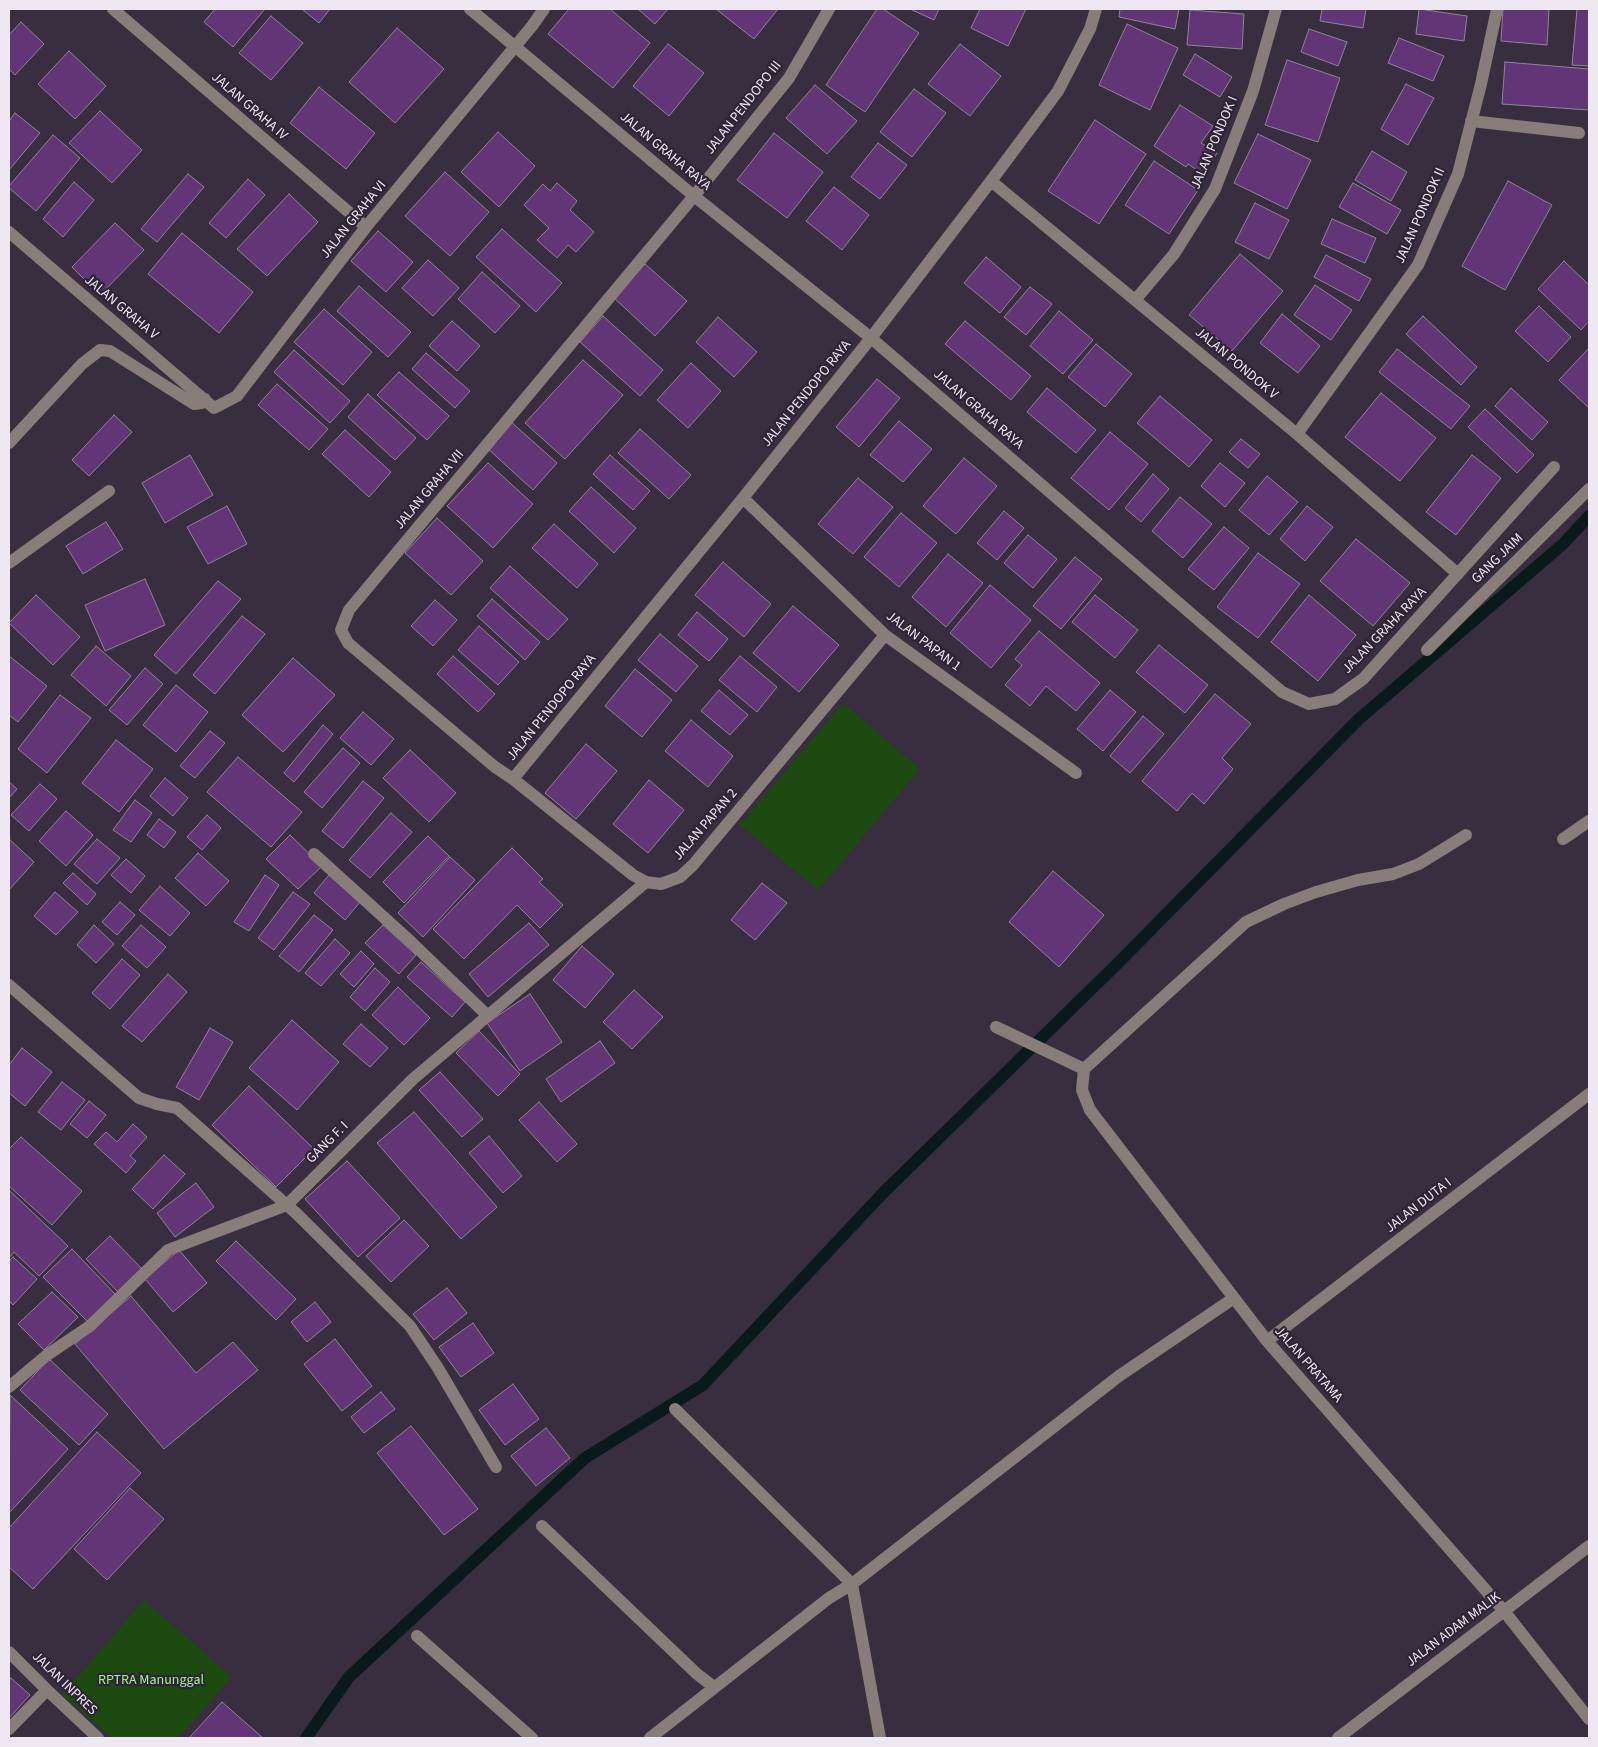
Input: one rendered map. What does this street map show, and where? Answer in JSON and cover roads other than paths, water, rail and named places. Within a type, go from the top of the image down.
[{"type":"street","name":"JALAN GRAHA IV","points":[[113,9],[366,228]]},
{"type":"street","name":"JALAN GRAHA RAYA","points":[[470,9],[694,196],[871,338],[1282,692],[1309,704],[1335,699],[1363,678],[1554,468]]},
{"type":"street","name":"JALAN GRAHA VI","points":[[209,403],[237,396],[366,228],[544,9]]},
{"type":"street","name":"JALAN PENDOPO III","points":[[694,196],[789,78],[829,9]]},
{"type":"street","name":"JALAN PENDOPO RAYA","points":[[514,779],[871,338],[991,181],[1058,91],[1090,29],[1096,9]]},
{"type":"street","name":"JALAN PONDOK I","points":[[1136,299],[1174,254],[1215,189],[1253,91],[1276,9]]},
{"type":"street","name":"JALAN PONDOK II","points":[[1297,434],[1418,265],[1458,174],[1481,84],[1497,9]]},
{"type":"street","points":[[1471,120],[1578,133]]},
{"type":"street","name":"JALAN PONDOK V","points":[[991,181],[1297,434],[1458,574]]},
{"type":"street","name":"JALAN GRAHA VII","points":[[514,779],[495,766],[348,643],[341,630],[349,610],[694,196]]},
{"type":"street","name":"JALAN GRAHA V","points":[[9,232],[209,403]]},
{"type":"street","points":[[9,443],[82,364],[100,350],[110,351],[194,404],[209,403]]},
{"type":"street","name":"GANG JAIM","points":[[1427,650],[1589,489]]},
{"type":"street","points":[[9,563],[109,491]]},
{"type":"street","name":"JALAN PAPAN 1","points":[[743,498],[885,635],[1076,773]]},
{"type":"street","name":"JALAN PAPAN 2","points":[[646,882],[661,884],[680,877],[693,865],[885,635]]},
{"type":"street","points":[[514,779],[633,875],[646,882]]},
{"type":"street","points":[[1563,839],[1589,821]]},
{"type":"street","points":[[996,1027],[1084,1069],[1246,922],[1284,904],[1316,892],[1358,880],[1393,874],[1419,864],[1466,835]]},
{"type":"street","points":[[314,854],[410,941],[488,1016]]},
{"type":"street","name":"GANG F. I","points":[[9,1387],[47,1355],[90,1326],[168,1250],[287,1205],[413,1079],[646,882]]},
{"type":"street","points":[[9,986],[139,1098],[177,1108],[287,1205],[410,1326],[438,1368],[496,1467]]},
{"type":"street","name":"JALAN PRATAMA","points":[[1084,1069],[1082,1090],[1090,1110],[1267,1341],[1504,1611],[1589,1720]]},
{"type":"street","name":"JALAN DUTA I","points":[[1267,1341],[1589,1094]]},
{"type":"street","points":[[650,1738],[829,1598],[852,1584],[1119,1376],[1234,1298]]},
{"type":"street","points":[[675,1409],[852,1584],[880,1738]]},
{"type":"street","points":[[542,1526],[697,1674],[714,1687]]},
{"type":"street","name":"JALAN ADAM MALIK","points":[[1338,1738],[1589,1546]]},
{"type":"street","points":[[417,1636],[532,1738]]},
{"type":"street","name":"JALAN INPRES","points":[[9,1652],[46,1690],[98,1738]]},
{"type":"street","points":[[9,1729],[46,1690]]},
{"type":"waterway","points":[[306,1738],[349,1677],[585,1458],[703,1385],[883,1193],[1117,964],[1359,719],[1563,544],[1589,516]]},
{"type":"park label","name":"RPTRA Manunggal","points":[[151,1681]]}]
